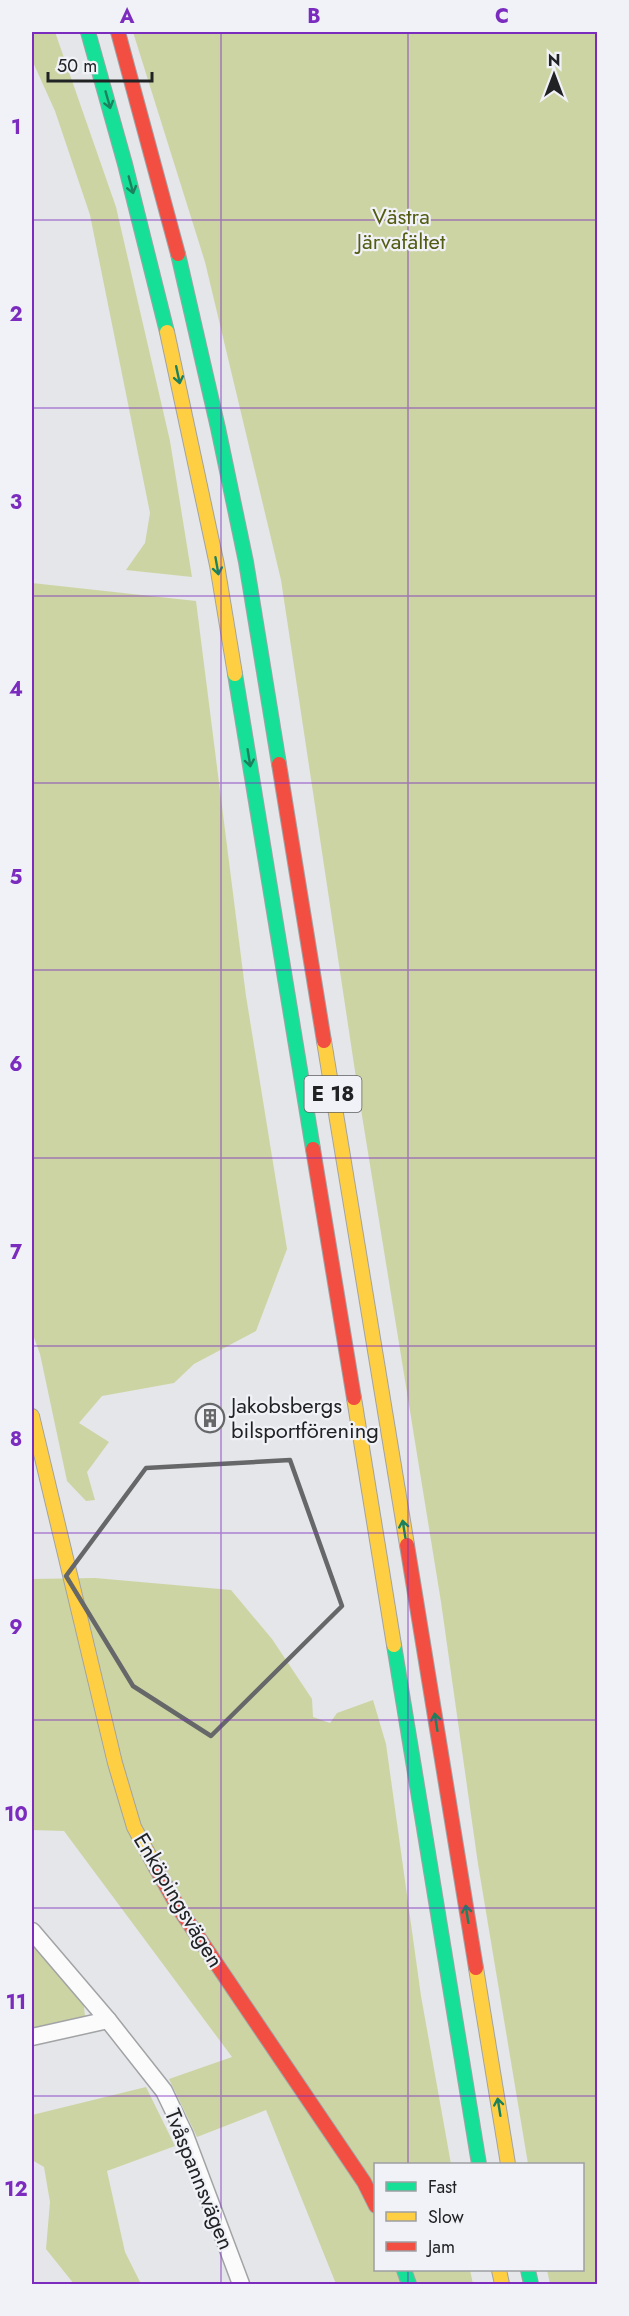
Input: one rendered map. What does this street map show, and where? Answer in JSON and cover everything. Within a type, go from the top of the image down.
[{"type":"main road","name":"E 18","points":[[88,32],[116,129],[172,349],[217,565],[479,2163]]},
{"type":"main road","name":"E 18","points":[[118,32],[165,200],[201,344],[246,562],[508,2163]]},
{"type":"main road","name":"Enköpingsvägen","points":[[32,1416],[35,1444],[115,1763],[134,1827],[178,1907],[364,2182],[374,2204]]},
{"type":"street","name":"Tvåspannsvägen","points":[[32,1931],[108,2020],[164,2091],[185,2135],[241,2284]]},
{"type":"street","points":[[32,2037],[108,2020]]},
{"type":"highlighted area","points":[[290,1460],[342,1606],[211,1736],[133,1686],[66,1576],[146,1468]]},
{"type":"green space","points":[[32,32],[55,32],[116,207],[170,441],[192,577],[126,570],[145,543],[150,513],[90,215],[55,111],[32,60]]},
{"type":"green space","name":"Västra Järvafältet","points":[[133,32],[597,32],[597,2284],[550,2284],[547,2271],[584,2271],[584,2163],[528,2163],[478,1864],[441,1602],[358,1091],[281,580],[205,262]]},
{"type":"green space","points":[[32,583],[196,601],[246,996],[287,1249],[256,1331],[194,1364],[174,1383],[102,1396],[79,1423],[109,1442],[87,1472],[95,1500],[86,1501],[67,1481],[40,1354],[32,1332]]},
{"type":"green space","points":[[95,1578],[231,1590],[272,1639],[312,1699],[313,1717],[330,1723],[337,1713],[373,1700],[386,1744],[421,1996],[451,2163],[374,2163],[374,2271],[470,2271],[473,2284],[336,2284],[266,2110],[197,2137],[169,2079],[232,2057],[64,1831],[32,1830],[32,1579]]},
{"type":"green space","points":[[32,1940],[83,1999],[85,2016],[32,2028]]},
{"type":"green space","points":[[146,2087],[175,2146],[107,2171],[125,2252],[141,2284],[74,2284],[46,2249],[50,2202],[44,2167],[32,2160],[32,2115]]},
{"type":"traffic: fast","points":[[88,32],[125,164],[167,332]]},
{"type":"traffic: fast","points":[[178,254],[246,562],[279,764]]},
{"type":"traffic: fast","points":[[235,674],[313,1149]]},
{"type":"traffic: fast","points":[[394,1645],[479,2163]]},
{"type":"traffic: fast","points":[[404,2271],[409,2284]]},
{"type":"traffic: fast","points":[[528,2271],[531,2284]]},
{"type":"traffic: slow","points":[[167,332],[217,565],[235,674]]},
{"type":"traffic: slow","points":[[324,1041],[407,1545]]},
{"type":"traffic: slow","points":[[354,1398],[394,1645]]},
{"type":"traffic: slow","points":[[32,1416],[115,1763],[134,1827],[156,1868]]},
{"type":"traffic: slow","points":[[476,1968],[508,2163]]},
{"type":"traffic: slow","points":[[499,2271],[502,2284]]},
{"type":"traffic: jam","points":[[118,32],[178,254]]},
{"type":"traffic: jam","points":[[279,764],[324,1041]]},
{"type":"traffic: jam","points":[[313,1149],[354,1398]]},
{"type":"traffic: jam","points":[[407,1545],[476,1968]]},
{"type":"traffic: jam","points":[[156,1868],[178,1907],[364,2182],[374,2202]]},
{"type":"place","name":"Jakobsbergs bilsportförening","points":[[210,1418]]}]
